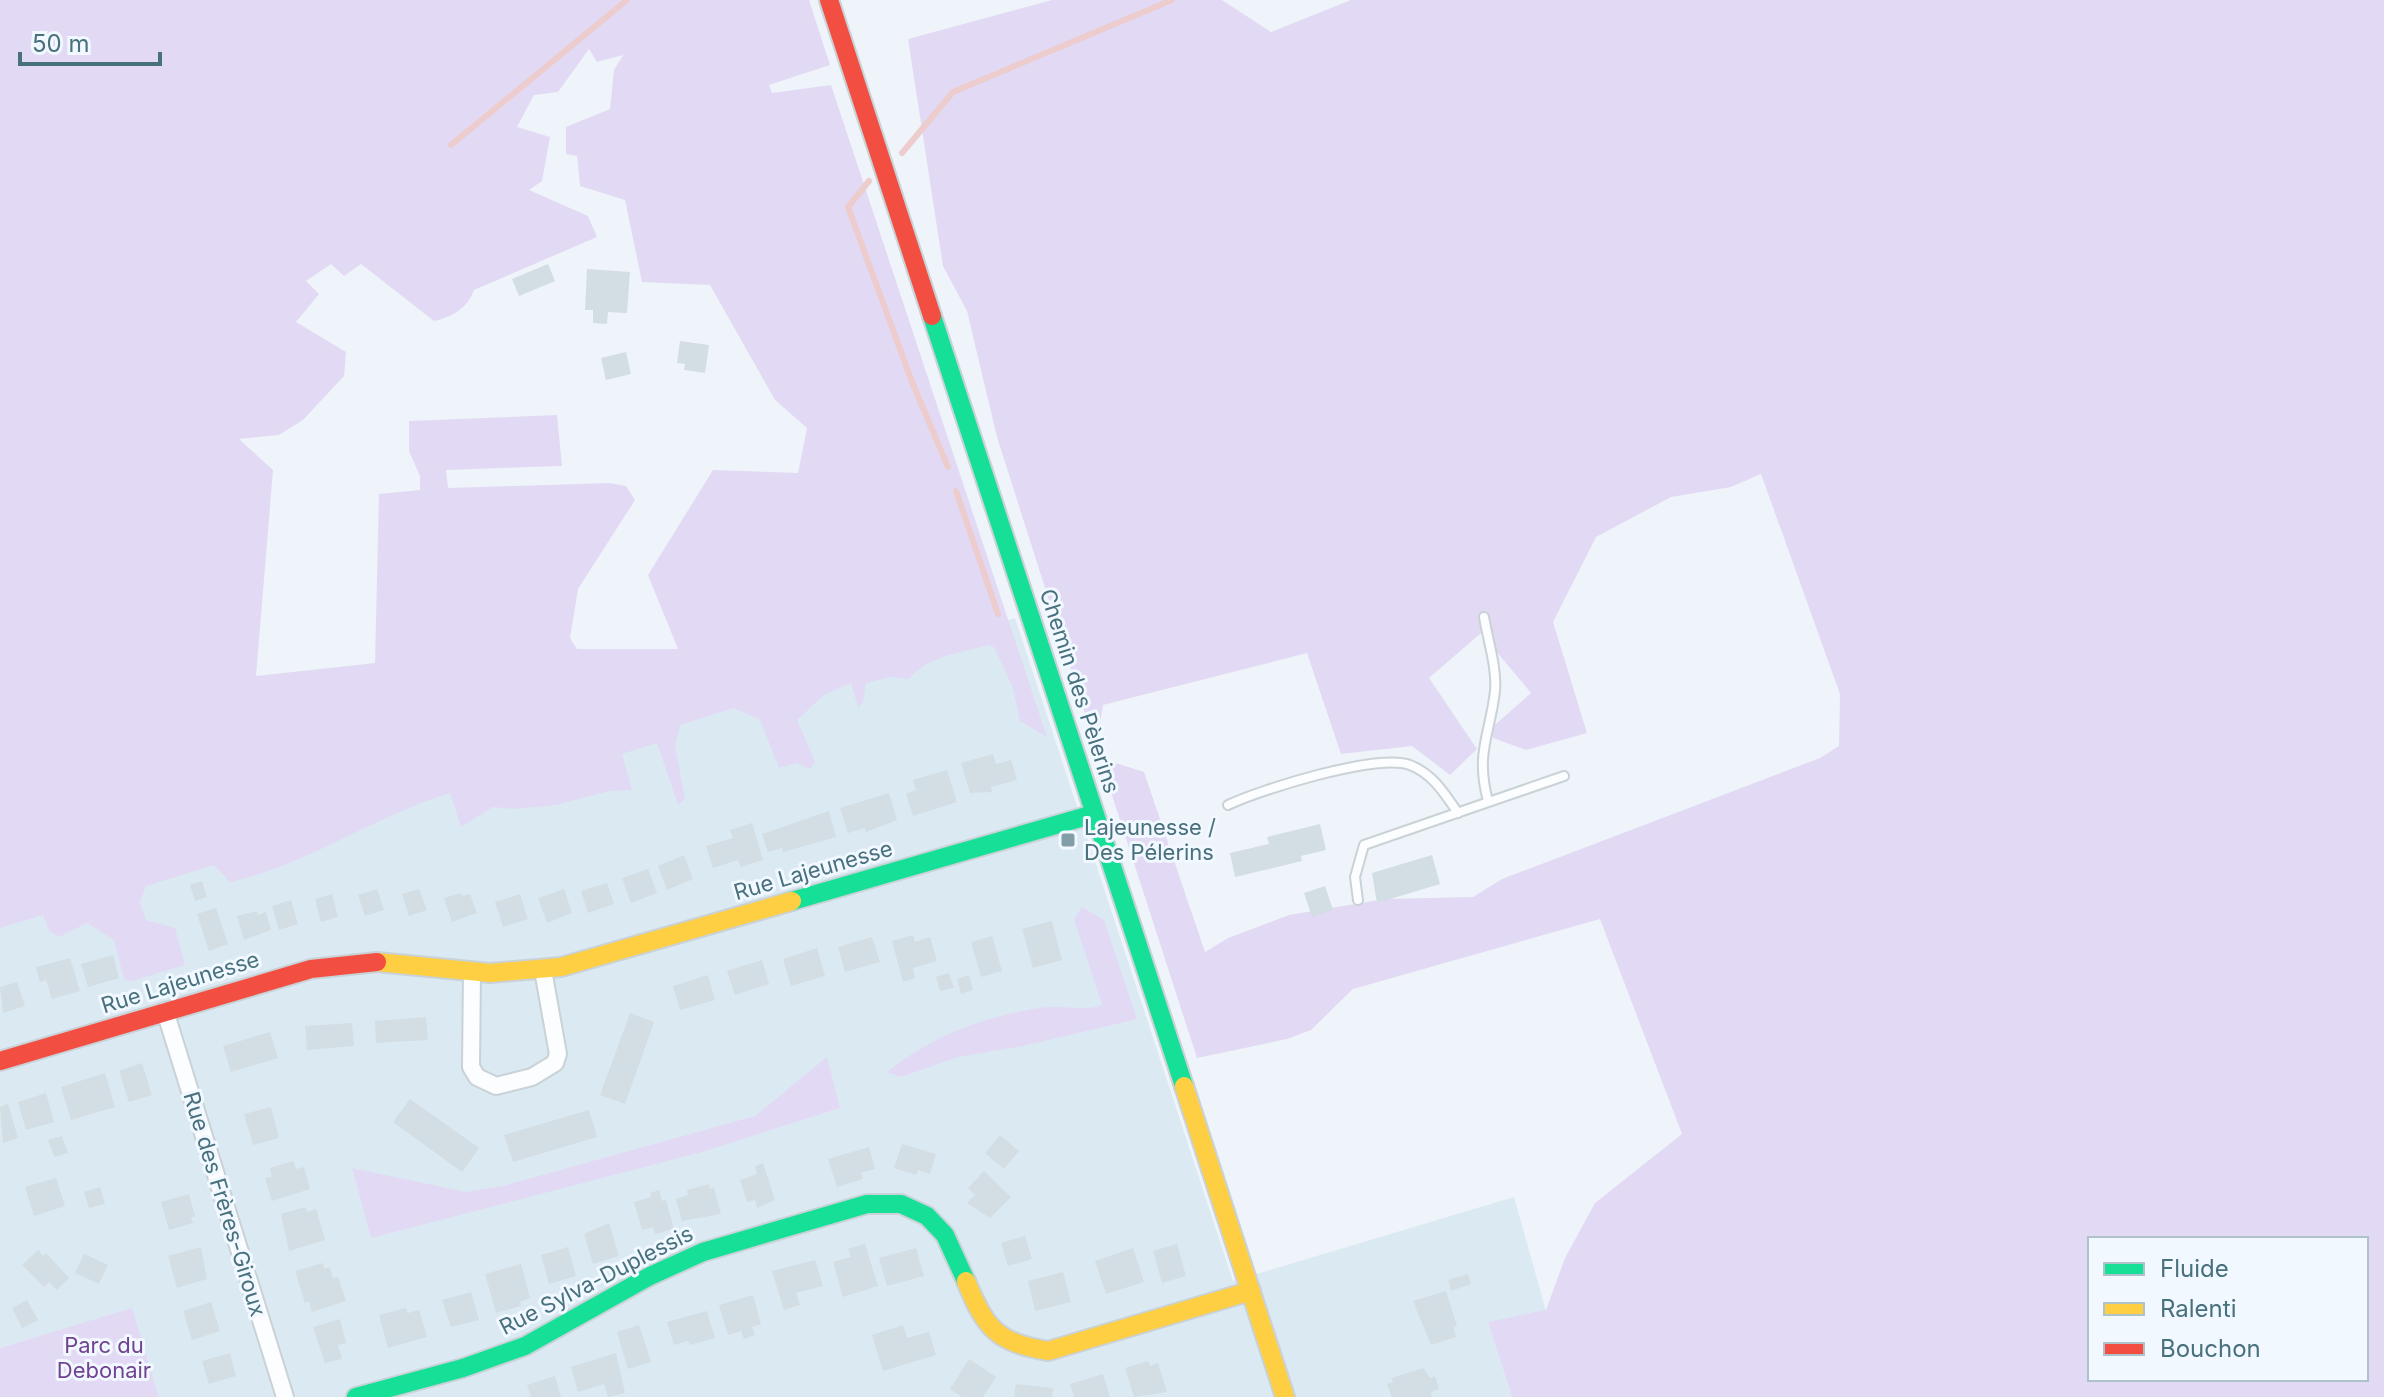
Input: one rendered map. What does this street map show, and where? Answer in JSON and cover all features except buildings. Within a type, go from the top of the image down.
[{"type":"street","name":"Chemin des Pèlerins","points":[[829,0],[1285,1397]]},
{"type":"street","name":"Rue Lajeunesse","points":[[0,1061],[270,979],[352,962],[417,962],[472,971],[543,970],[1094,814]]},
{"type":"street","points":[[472,971],[471,1067],[477,1077],[496,1086],[532,1077],[555,1063],[558,1054],[543,970]]},
{"type":"street","name":"Rue des Frères-Giroux","points":[[165,1011],[285,1397]]},
{"type":"street","name":"Rue Sylva-Duplessis","points":[[356,1397],[469,1366],[529,1344],[689,1257],[872,1203],[905,1205],[935,1221],[949,1239],[979,1315],[1011,1343],[1032,1351],[1048,1351],[1251,1291]]},
{"type":"lane","points":[[1484,617],[1495,682],[1482,753],[1482,778],[1488,801]]},
{"type":"lane","points":[[1228,805],[1287,785],[1390,762],[1414,767],[1428,776],[1458,813]]},
{"type":"lane","points":[[1358,900],[1355,877],[1364,845],[1564,776]]},
{"type":"shaded area","points":[[1015,618],[1233,1281],[1514,1197],[1546,1311],[1489,1323],[1512,1397],[159,1397],[132,1309],[0,1348],[0,927]]},
{"type":"green space","points":[[0,0],[809,0],[830,65],[769,85],[772,93],[831,85],[1047,737],[1020,721],[1013,688],[994,647],[988,645],[935,660],[909,679],[890,677],[866,683],[863,703],[858,707],[851,683],[824,695],[797,720],[815,762],[810,769],[796,763],[779,768],[760,720],[734,708],[680,725],[675,746],[685,799],[678,805],[657,743],[622,754],[632,790],[609,791],[556,805],[513,809],[493,807],[461,827],[450,793],[259,874],[230,882],[214,865],[146,886],[140,902],[146,920],[175,928],[185,965],[132,981],[124,979],[114,940],[87,923],[59,937],[49,931],[43,915],[0,928]],"holes":[[[589,49],[597,62],[623,55],[614,70],[610,109],[566,127],[566,154],[577,156],[580,186],[625,200],[642,282],[710,285],[775,400],[807,428],[798,473],[713,470],[648,575],[678,649],[577,649],[570,638],[578,589],[635,500],[626,486],[609,483],[448,488],[446,470],[562,466],[557,415],[409,421],[409,451],[420,476],[420,490],[379,494],[375,663],[256,676],[273,470],[239,439],[279,435],[303,420],[344,376],[346,352],[296,322],[319,294],[306,281],[331,264],[344,276],[361,264],[434,321],[458,311],[468,302],[474,290],[597,237],[588,216],[529,190],[542,181],[550,137],[517,127],[534,95],[558,92]]]},
{"type":"green space","points":[[1052,0],[1222,0],[1271,32],[1351,0],[2384,0],[2384,1397],[1512,1397],[1488,1322],[1546,1310],[1565,1258],[1595,1203],[1682,1134],[1600,919],[1353,989],[1311,1030],[1287,1039],[1197,1058],[1100,758],[1144,772],[1205,952],[1228,938],[1289,915],[1385,899],[1473,897],[1502,879],[1820,758],[1839,746],[1840,694],[1761,474],[1731,487],[1671,497],[1596,537],[1553,622],[1587,733],[1526,750],[1493,738],[1489,730],[1531,693],[1481,633],[1429,678],[1477,749],[1450,775],[1412,746],[1341,754],[1307,653],[1103,705],[1096,748],[997,437],[967,311],[943,266],[908,39]]},
{"type":"green space","points":[[1082,907],[1104,920],[1137,1019],[1023,1046],[958,1057],[901,1077],[887,1072],[923,1047],[982,1021],[1046,1007],[1089,1008],[1102,1005],[1074,919]]},
{"type":"green space","points":[[827,1057],[840,1108],[702,1152],[371,1238],[352,1168],[466,1192],[503,1186],[755,1116]]},
{"type":"green space","name":"Parc du Debonair","points":[[132,1308],[159,1397],[0,1397],[0,1348]]},
{"type":"waterway","points":[[451,145],[627,0]]},
{"type":"waterway","points":[[902,153],[953,92],[1172,0]]},
{"type":"waterway","points":[[869,181],[848,207],[912,382],[948,467]]},
{"type":"waterway","points":[[956,491],[998,614]]},
{"type":"traffic: fast","points":[[932,316],[1184,1086]]},
{"type":"traffic: fast","points":[[792,901],[1094,814]]},
{"type":"traffic: fast","points":[[356,1397],[463,1368],[525,1346],[650,1276],[703,1252],[867,1204],[901,1204],[927,1216],[945,1235],[966,1281]]},
{"type":"traffic: slow","points":[[377,962],[490,973],[561,967],[792,901]]},
{"type":"traffic: slow","points":[[1184,1086],[1285,1397]]},
{"type":"traffic: slow","points":[[966,1281],[980,1311],[995,1331],[1016,1343],[1048,1351],[1251,1291]]},
{"type":"traffic: jam","points":[[829,0],[932,316]]},
{"type":"traffic: jam","points":[[0,1061],[311,969],[377,962]]},
{"type":"place","name":"Lajeunesse / Des Pélerins","points":[[1068,840]]}]
